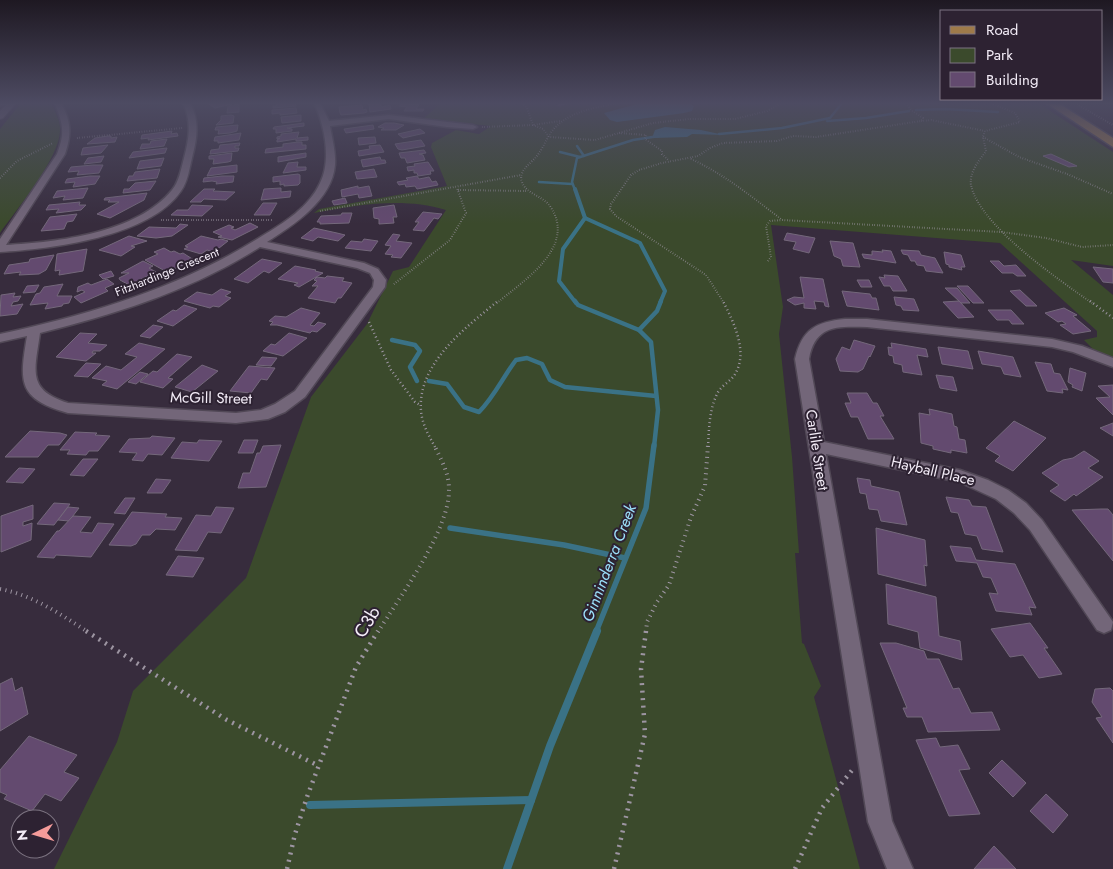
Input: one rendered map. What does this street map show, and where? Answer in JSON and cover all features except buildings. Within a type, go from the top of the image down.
[{"type":"street","points":[[0,248],[56,162],[65,144]]},
{"type":"street","points":[[0,248],[38,246],[84,238],[109,231],[138,218],[166,202],[176,192],[181,184],[192,144]]},
{"type":"street","name":"Fitzhardinge Crescent","points":[[0,338],[85,318],[154,295],[213,270],[260,244],[296,217],[318,193],[330,172],[331,158],[328,144]]},
{"type":"street","name":"McGill Street","points":[[34,331],[28,372],[30,385],[40,397],[56,405],[68,408],[236,418],[263,415],[280,408],[300,394],[358,317],[378,287],[380,280],[374,271],[360,265],[260,244]]},
{"type":"street","name":"Carlile Street","points":[[900,869],[880,822],[867,752],[802,359],[803,346],[810,336],[830,325],[867,323],[1046,342],[1077,349],[1113,363]]},
{"type":"street","name":"Hayball Place","points":[[816,446],[960,476],[982,483],[1005,495],[1023,509],[1036,525],[1104,624]]},
{"type":"path","points":[[0,178],[17,161],[53,144]]},
{"type":"path","points":[[458,189],[521,175],[546,144]]},
{"type":"path","points":[[651,144],[662,151],[662,154],[669,161]]},
{"type":"path","points":[[614,869],[645,734],[641,669],[647,622],[657,602],[669,585],[691,517],[706,486],[711,408],[718,391],[733,377],[740,361],[738,337],[731,317],[719,293],[706,274],[631,227],[610,209],[611,204],[631,175],[639,170],[669,161],[690,159],[722,144]]},
{"type":"path","points":[[984,144],[986,151],[972,171],[971,185],[978,201],[1001,232],[1050,273],[1113,318]]},
{"type":"path","points":[[995,144],[1019,157],[1067,174],[1113,194]]},
{"type":"path","points":[[690,159],[711,168],[734,183],[782,220]]},
{"type":"path","points":[[358,317],[368,320],[391,370],[415,402],[420,405],[429,375],[446,349],[550,254],[555,244],[556,216],[546,201],[528,191],[522,183],[521,175]]},
{"type":"path","points":[[390,289],[396,282],[450,240],[466,213],[458,189]]},
{"type":"path","points":[[138,218],[285,221],[307,213],[444,190],[528,191]]},
{"type":"path","points":[[768,261],[771,257],[766,226],[770,221],[782,220],[1001,232],[1046,238],[1082,247],[1113,245]]},
{"type":"path","name":"C3b","points":[[287,869],[295,834],[356,667],[438,534],[445,516],[449,499],[449,482],[439,452],[424,426],[420,405]]},
{"type":"path","points":[[0,589],[12,590],[44,604],[211,711],[319,766]]},
{"type":"path","points":[[795,869],[822,808],[867,752]]},
{"type":"green space","points":[[0,144],[57,144],[45,170],[0,233]]},
{"type":"green space","points":[[432,144],[1100,144],[1113,152],[1113,266],[1071,260],[1113,295],[1113,362],[1097,353],[1084,340],[1097,337],[1097,331],[1000,243],[771,225],[783,307],[779,334],[792,457],[799,553],[795,553],[802,643],[821,686],[814,697],[860,869],[54,869],[117,742],[133,691],[246,578],[311,397],[367,324],[393,271],[409,267],[446,210],[430,206],[397,203],[347,207],[314,213],[319,209],[447,186],[431,147]]},
{"type":"waterway","name":"Ginninderra Creek","points":[[584,156],[622,144]]},
{"type":"waterway","points":[[577,146],[584,156]]},
{"type":"waterway","points":[[560,152],[580,157]]},
{"type":"waterway","name":"Ginninderra Creek","points":[[575,190],[572,182],[577,158],[584,156]]},
{"type":"waterway","points":[[539,182],[572,184]]},
{"type":"waterway","name":"Ginninderra Creek","points":[[575,189],[585,218]]},
{"type":"waterway","points":[[576,303],[559,281],[563,249],[585,218]]},
{"type":"waterway","name":"Ginninderra Creek","points":[[585,218],[640,243],[665,291],[660,303]]},
{"type":"waterway","points":[[575,301],[578,305],[639,330]]},
{"type":"waterway","name":"Ginninderra Creek","points":[[639,330],[657,311],[661,301]]},
{"type":"waterway","name":"Ginninderra Creek","points":[[639,330],[651,342],[658,410],[654,447]]},
{"type":"waterway","points":[[392,340],[415,345],[420,351],[410,367],[417,381]]},
{"type":"waterway","points":[[429,381],[447,384],[464,407],[479,412],[516,360],[527,358],[542,364],[550,380],[565,387],[656,396]]},
{"type":"waterway","name":"Ginninderra Creek","points":[[596,632],[646,508],[654,445]]},
{"type":"waterway","points":[[450,528],[564,545],[625,558]]},
{"type":"waterway","name":"Ginninderra Creek","points":[[507,869],[550,746],[597,631]]},
{"type":"waterway","points":[[310,805],[531,800]]}]
